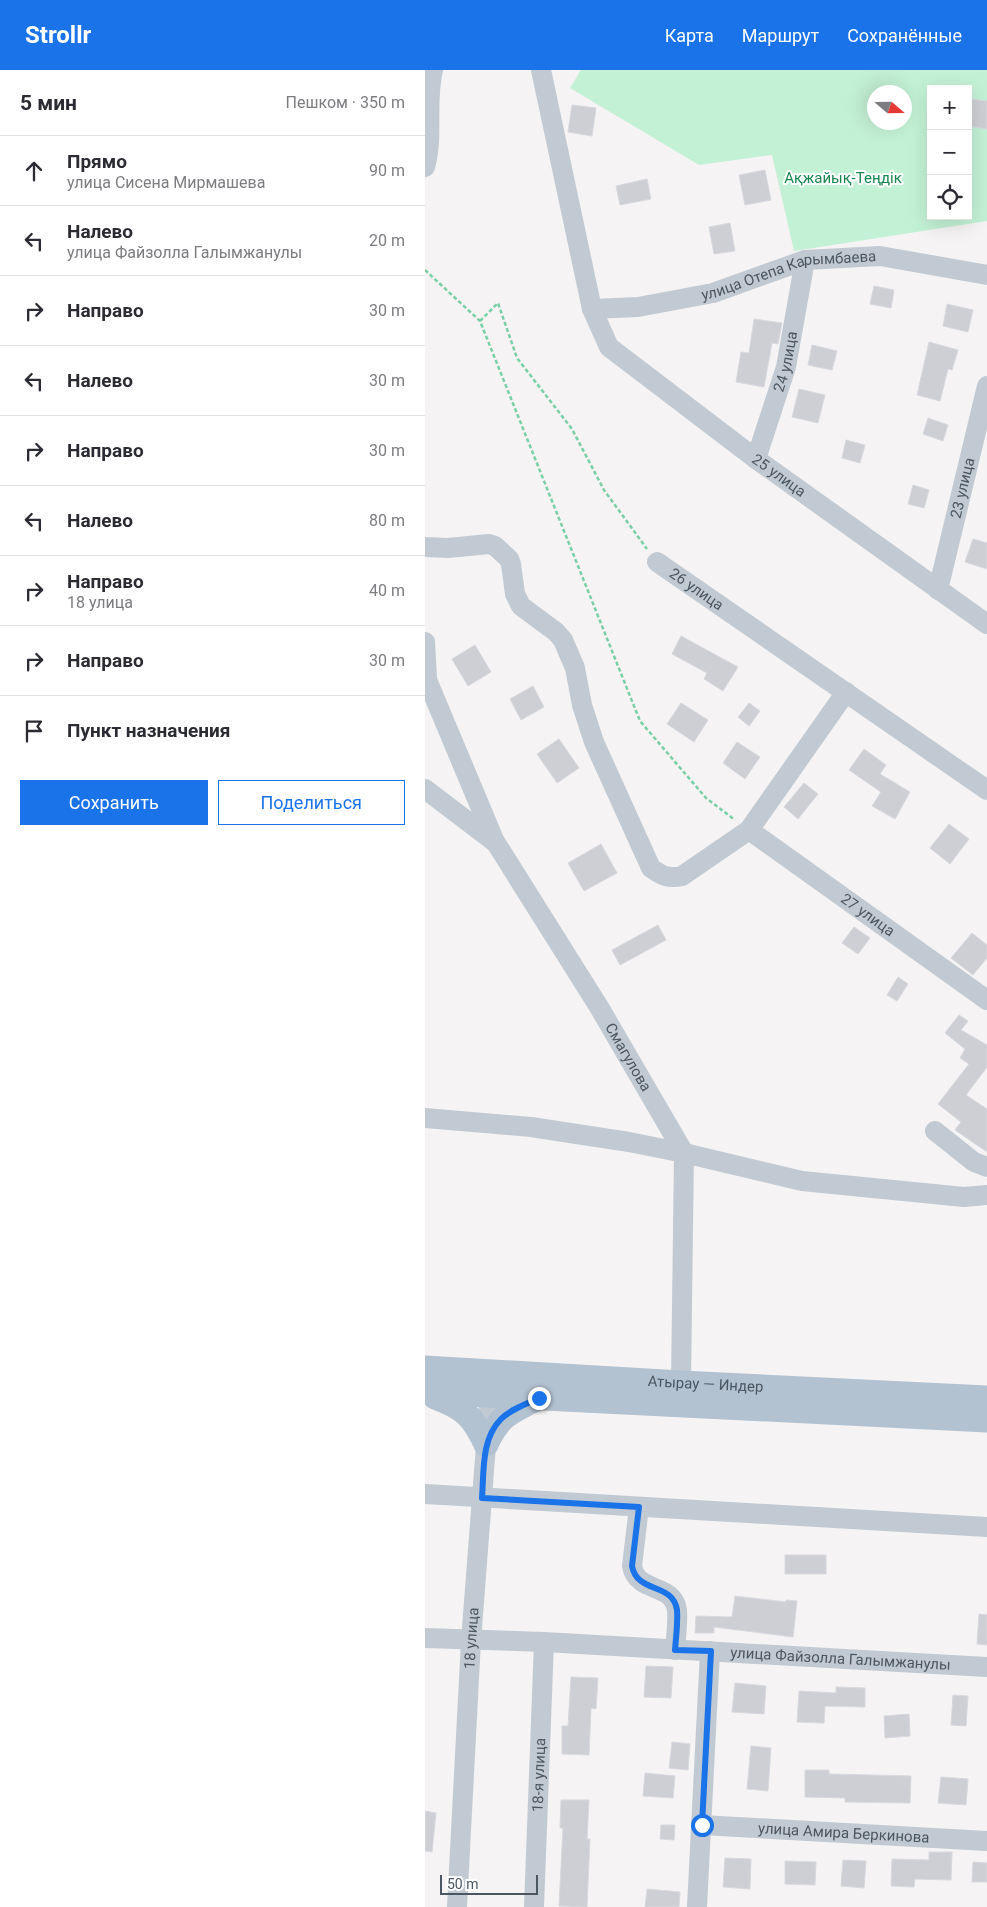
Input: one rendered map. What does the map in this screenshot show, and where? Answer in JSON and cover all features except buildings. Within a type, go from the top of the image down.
[{"type":"main road","name":"Атырау — Индер","points":[[425,1368],[987,1398]]},
{"type":"main road","name":"Атырау — Индер","points":[[425,1393],[987,1420]]},
{"type":"main road","points":[[425,1393],[445,1401],[469,1415],[477,1424],[486,1444]]},
{"type":"main road","points":[[486,1444],[501,1419],[512,1411],[539,1398]]},
{"type":"street","name":"25 улица","points":[[541,70],[592,309],[609,347],[756,459],[987,624]]},
{"type":"street","points":[[425,167],[429,154],[431,132],[432,76]]},
{"type":"street","name":"улица Отепа Карымбаева","points":[[592,309],[638,307],[713,293],[805,260],[880,256],[987,275]]},
{"type":"street","name":"24 улица","points":[[756,459],[786,367],[805,260]]},
{"type":"street","name":"23 улица","points":[[938,590],[987,386]]},
{"type":"street","points":[[425,547],[448,548],[489,544],[495,546],[509,558],[515,594],[521,606],[556,632],[563,640],[575,668],[582,705],[594,742],[651,868],[661,875],[671,878],[682,876],[749,830],[846,692]]},
{"type":"street","name":"26 улица","points":[[657,562],[987,790]]},
{"type":"street","points":[[425,642],[426,676],[496,843]]},
{"type":"street","name":"Смагулова","points":[[425,789],[496,843],[599,1007],[684,1152]]},
{"type":"street","name":"27 улица","points":[[749,830],[987,1000]]},
{"type":"street","points":[[425,1118],[531,1127],[629,1142],[684,1152],[803,1181],[964,1197],[987,1195]]},
{"type":"street","points":[[935,1131],[974,1162],[987,1168]]},
{"type":"street","points":[[681,1383],[684,1152]]},
{"type":"street","name":"18 улица","points":[[457,1907],[471,1641],[492,1371]]},
{"type":"street","points":[[425,1494],[987,1527]]},
{"type":"street","points":[[639,1507],[632,1566],[633,1573],[637,1580],[668,1594],[673,1600],[677,1609],[675,1650]]},
{"type":"street","name":"улица Файзолла Галымжанулы","points":[[425,1638],[544,1642],[987,1667]]},
{"type":"street","name":"18-я улица","points":[[534,1907],[544,1642]]},
{"type":"street","points":[[697,1907],[711,1651]]},
{"type":"street","name":"улица Амира Беркинова","points":[[702,1825],[987,1841]]},
{"type":"path","points":[[425,270],[480,321],[640,721],[706,798],[749,830]]},
{"type":"path","name":"26 улица","points":[[480,321],[498,303],[517,358],[572,429],[604,490],[657,562]]},
{"type":"green space","name":"Ақжайық-Теңдік","points":[[581,70],[987,70],[987,221],[794,251],[772,155],[699,165],[570,88]]},
{"type":"route","points":[[539,1398],[512,1411],[501,1419],[494,1428],[486,1444],[482,1498],[639,1507],[632,1566],[633,1573],[637,1580],[668,1594],[673,1600],[677,1609],[675,1650],[711,1651],[702,1825]]}]
